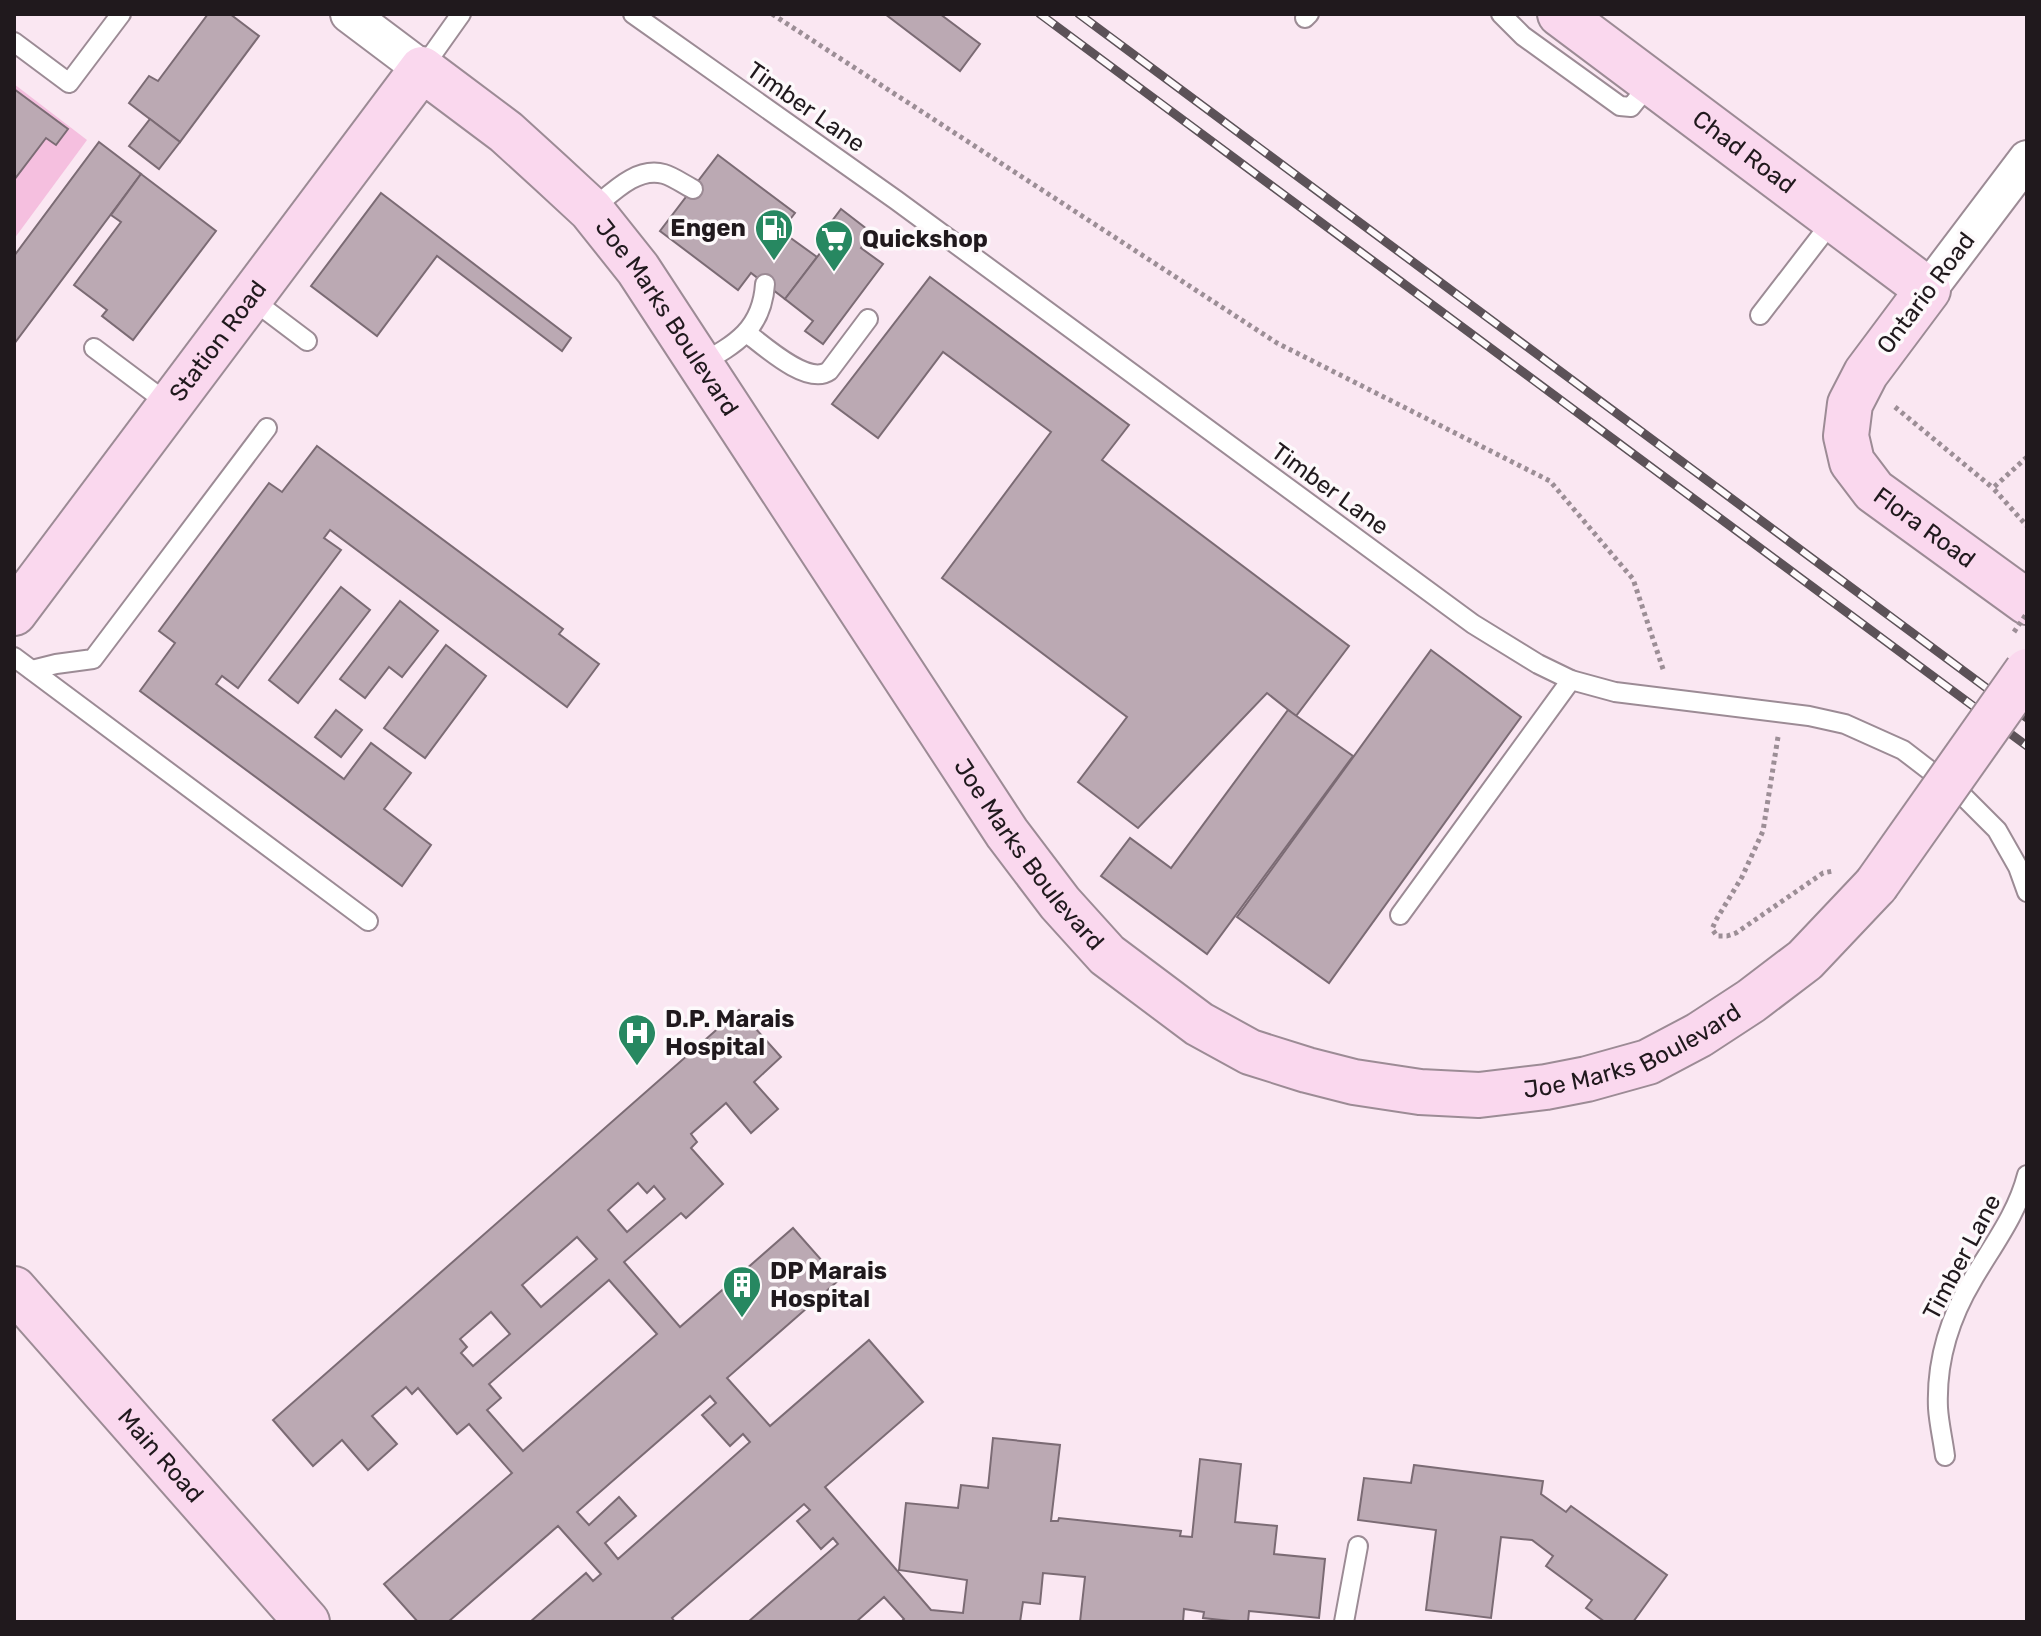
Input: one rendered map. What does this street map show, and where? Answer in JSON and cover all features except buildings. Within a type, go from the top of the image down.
[{"type":"main road","name":"Chad Road","points":[[1560,14],[1928,290]]},
{"type":"main road","name":"Joe Marks Boulevard","points":[[422,69],[506,132],[591,210],[638,269],[1007,833],[1060,903],[1107,955],[1153,992],[1199,1024],[1250,1052],[1354,1082],[1420,1092],[1479,1095],[1587,1079],[1648,1062],[1699,1035],[1805,960],[1876,885],[2027,671]]},
{"type":"main road","name":"Station Road","points":[[24,593],[170,405],[422,69]]},
{"type":"main road","name":"Ontario Road","points":[[1846,436],[1850,404],[1862,379],[1928,290]]},
{"type":"main road","name":"Flora Road","points":[[1846,436],[1852,462],[1874,491],[2027,602]]},
{"type":"main road","name":"Main Road","points":[[14,1289],[307,1622]]},
{"type":"street","points":[[349,14],[422,69]]},
{"type":"street","name":"Ontario Road","points":[[1928,290],[2027,159]]},
{"type":"lane","points":[[14,42],[69,83],[121,14]]},
{"type":"lane","points":[[422,69],[461,14]]},
{"type":"lane","name":"Timber Lane","points":[[633,14],[896,200],[1473,624],[1538,664],[1571,680],[1615,692],[1809,716],[1845,724],[1903,750],[1963,796],[1997,830],[2018,867],[2027,892]]},
{"type":"lane","points":[[1501,14],[1523,36],[1620,106],[1631,107],[1651,82]]},
{"type":"lane","points":[[591,210],[639,174],[657,172],[668,175],[693,189]]},
{"type":"lane","points":[[1760,315],[1834,219]]},
{"type":"lane","points":[[700,364],[747,333],[764,302],[765,284]]},
{"type":"lane","points":[[250,298],[307,341]]},
{"type":"lane","points":[[747,333],[789,365],[823,376],[868,319]]},
{"type":"lane","points":[[94,348],[170,405]]},
{"type":"lane","points":[[32,670],[93,659],[267,428]]},
{"type":"lane","points":[[14,657],[368,921]]},
{"type":"lane","points":[[1400,915],[1571,680]]},
{"type":"lane","name":"Timber Lane","points":[[1945,1456],[1938,1410],[1939,1374],[1946,1334],[1971,1281],[2009,1220],[2027,1175]]},
{"type":"lane","points":[[1344,1622],[1358,1546]]},
{"type":"path","points":[[772,14],[1277,343],[1550,481],[1633,579],[1673,700]]},
{"type":"path","points":[[1890,403],[1993,488],[2027,526]]},
{"type":"path","points":[[1993,488],[2027,457]]},
{"type":"path","points":[[1781,713],[1763,831],[1742,877],[1712,929],[1717,936],[1736,933],[1823,873],[1834,871]]},
{"type":"shaded area","points":[[14,84],[87,140],[14,239]]},
{"type":"railway","points":[[1040,14],[2027,746]]},
{"type":"railway","points":[[1079,14],[2027,718]]},
{"type":"place","name":"Engen","points":[[774,262]]},
{"type":"place","name":"Quickshop","points":[[834,273]]},
{"type":"place","name":"D.P. Marais Hospital","points":[[637,1067]]},
{"type":"place","name":"DP Marais Hospital","points":[[742,1319]]}]
